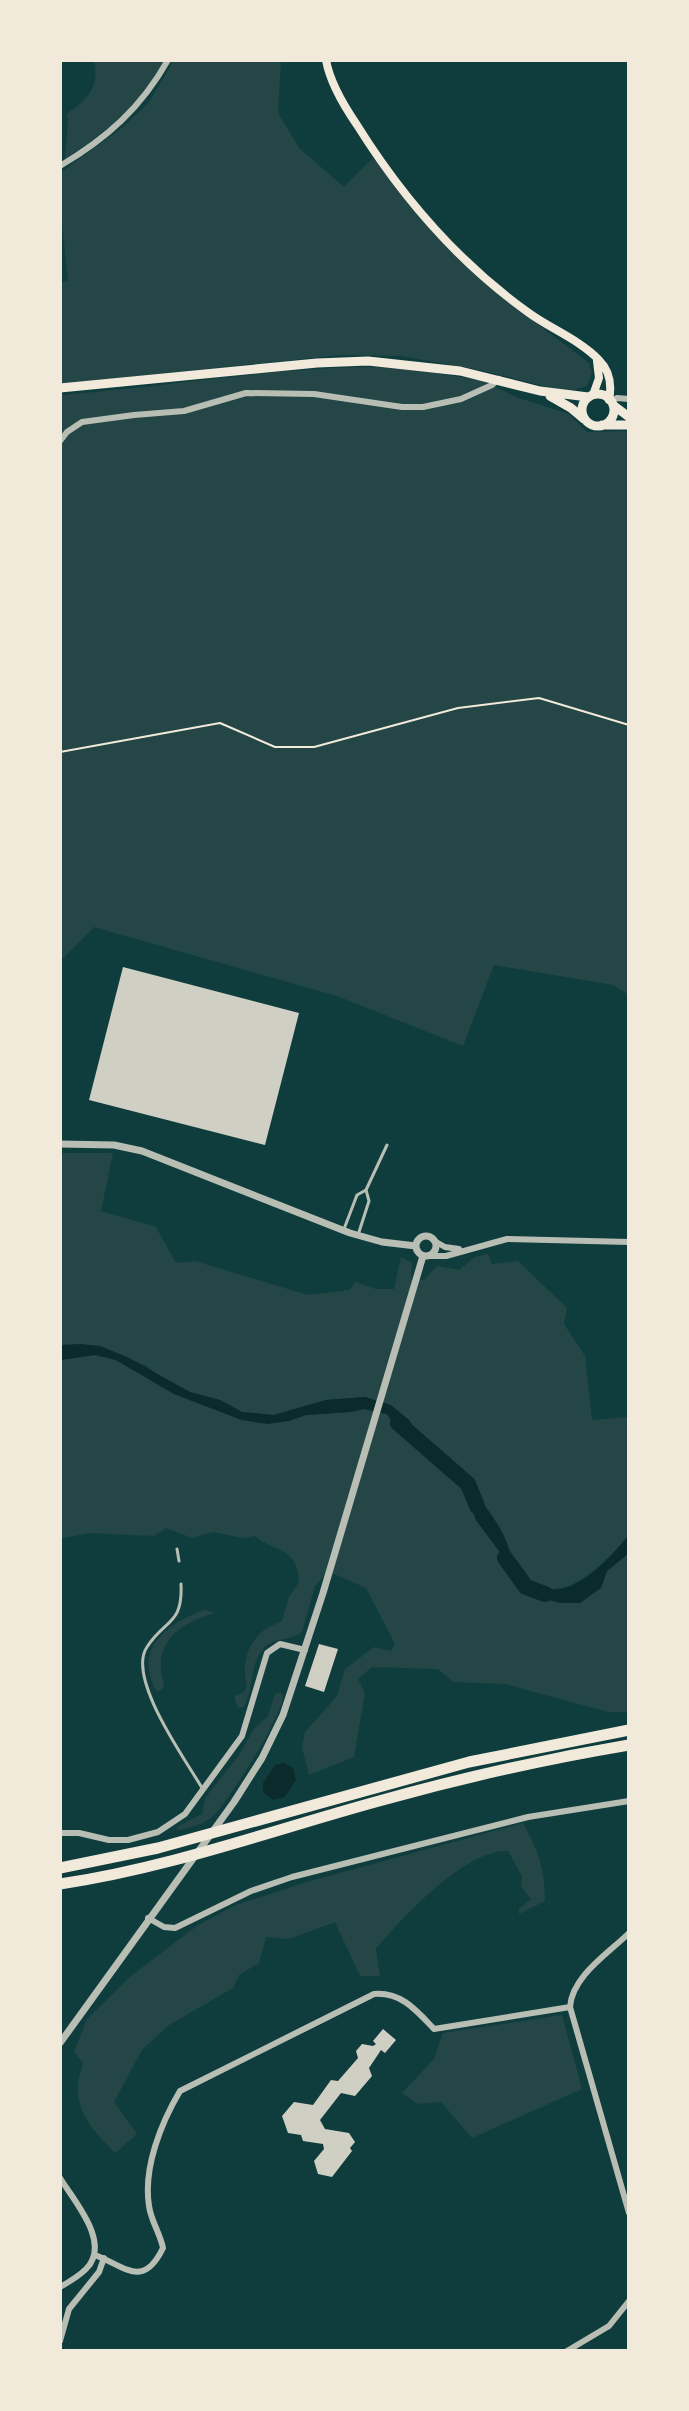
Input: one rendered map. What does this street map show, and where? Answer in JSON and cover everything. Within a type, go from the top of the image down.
[{"type":"highway","points":[[60,1868],[158,1848],[438,1770],[629,1730]]},
{"type":"highway","points":[[60,1884],[185,1857],[442,1785],[629,1745]]},
{"type":"main road","points":[[326,60],[335,87],[370,146],[427,220],[462,256],[527,312],[592,353],[608,374],[612,418],[602,425]]},
{"type":"main road","points":[[585,419],[582,407],[590,396],[599,370],[592,353]]},
{"type":"main road","points":[[60,388],[317,363],[368,361],[421,365],[499,379],[540,391],[602,395],[629,417]]},
{"type":"main road","points":[[540,391],[571,408],[592,425],[629,425]]},
{"type":"street","points":[[60,166],[91,146],[130,114],[142,102],[168,60]]},
{"type":"street","points":[[60,441],[82,422],[184,411],[246,393],[314,394],[402,407],[423,407],[461,399],[499,379]]},
{"type":"street","points":[[611,402],[617,398],[629,399]]},
{"type":"street","points":[[60,1144],[114,1145],[142,1151],[343,1231],[382,1242],[416,1246]]},
{"type":"street","points":[[463,1249],[450,1249],[430,1236],[418,1240],[416,1246],[418,1252],[427,1256],[446,1256],[507,1239],[629,1242]]},
{"type":"street","points":[[60,2043],[234,1802],[277,1729],[305,1650],[418,1274],[427,1256],[436,1251],[436,1242]]},
{"type":"street","points":[[60,1833],[79,1833],[118,1841],[154,1833],[185,1814],[242,1736],[267,1653],[280,1644],[305,1650]]},
{"type":"street","points":[[148,1918],[164,1927],[175,1928],[251,1891],[292,1877],[528,1817],[629,1801]]},
{"type":"street","points":[[629,1933],[579,1983],[570,2007],[629,2213]]},
{"type":"street","points":[[95,2255],[127,2271],[143,2272],[155,2265],[163,2248],[149,2207],[148,2191],[159,2135],[180,2091],[374,1994],[385,1993],[407,2001],[434,2029],[570,2007]]},
{"type":"street","points":[[60,2178],[93,2234],[95,2255],[88,2267],[60,2287]]},
{"type":"street","points":[[60,2341],[69,2309],[99,2272],[104,2258]]},
{"type":"street","points":[[567,2351],[609,2326],[629,2301]]},
{"type":"lane","points":[[343,1231],[357,1195],[366,1190],[387,1145]]},
{"type":"lane","points":[[358,1235],[369,1201],[366,1190]]},
{"type":"lane","points":[[177,1549],[179,1561]]},
{"type":"lane","points":[[181,1584],[182,1602],[177,1616],[147,1646],[142,1660],[159,1717],[204,1791]]},
{"type":"path","points":[[60,752],[220,723],[275,747],[314,747],[458,708],[539,698],[629,725]]},
{"type":"shaded area","points":[[94,60],[165,60],[121,116],[65,159],[66,114],[86,98],[94,85]]},
{"type":"shaded area","points":[[174,60],[281,60],[278,113],[299,148],[344,187],[373,158],[444,244],[492,289],[589,363],[592,373],[587,386],[567,392],[484,371],[401,356],[342,355],[60,384],[60,283],[68,281],[60,173],[123,127],[149,102]]},
{"type":"shaded area","points":[[359,367],[406,368],[484,381],[516,397],[569,414],[587,432],[629,429],[629,995],[613,985],[494,965],[463,1046],[337,996],[94,927],[60,961],[60,395]]},
{"type":"shaded area","points":[[60,1153],[113,1153],[101,1211],[156,1227],[176,1263],[195,1261],[308,1295],[349,1290],[356,1282],[376,1289],[394,1289],[401,1257],[412,1263],[411,1279],[424,1280],[437,1266],[459,1270],[475,1257],[488,1254],[492,1264],[518,1261],[567,1308],[564,1324],[585,1356],[592,1420],[629,1417],[629,1535],[612,1554],[577,1582],[561,1588],[545,1588],[530,1580],[516,1562],[503,1534],[476,1520],[526,1587],[537,1597],[601,1588],[607,1571],[629,1553],[629,1712],[608,1712],[505,1684],[453,1682],[438,1669],[372,1667],[358,1679],[365,1693],[354,1757],[309,1775],[302,1748],[305,1732],[337,1696],[345,1669],[374,1647],[391,1651],[395,1644],[366,1588],[334,1574],[325,1575],[315,1586],[302,1632],[270,1643],[261,1652],[254,1667],[247,1700],[244,1707],[239,1708],[235,1696],[244,1692],[247,1686],[245,1670],[250,1648],[264,1630],[282,1621],[289,1597],[299,1582],[295,1562],[290,1557],[255,1536],[243,1538],[213,1532],[192,1538],[166,1528],[154,1536],[89,1533],[60,1539],[60,1360],[95,1355],[116,1360],[174,1394],[242,1420],[289,1421],[306,1415],[364,1409],[387,1414],[400,1432],[417,1433],[409,1420],[365,1397],[326,1400],[274,1415],[242,1412],[220,1400],[190,1392],[162,1379],[147,1366],[100,1346],[60,1345]]},
{"type":"shaded area","points":[[60,1345],[100,1346],[127,1357],[190,1392],[220,1400],[242,1412],[274,1415],[326,1400],[365,1397],[391,1405],[409,1420],[417,1434],[413,1439],[400,1432],[387,1414],[364,1409],[306,1415],[267,1424],[242,1420],[174,1394],[116,1360],[95,1355],[60,1360]]},
{"type":"shaded area","points":[[471,1487],[500,1528],[518,1569],[541,1587],[555,1589],[584,1579],[609,1558],[629,1535],[629,1553],[607,1571],[601,1588],[580,1603],[560,1603],[537,1597],[526,1587],[476,1520],[468,1500],[467,1488]]},
{"type":"shaded area","points":[[205,1610],[215,1613],[188,1623],[167,1643],[161,1661],[164,1687],[158,1692],[150,1675],[150,1652],[173,1626]]},
{"type":"shaded area","points":[[275,1694],[283,1695],[275,1720],[219,1810],[203,1822],[176,1830],[202,1814],[205,1798],[239,1755],[254,1729],[268,1716]]},
{"type":"shaded area","points":[[284,1763],[293,1768],[296,1780],[285,1797],[273,1800],[263,1792],[263,1783],[275,1765]]},
{"type":"shaded area","points":[[523,1823],[540,1860],[545,1901],[519,1914],[519,1909],[531,1899],[521,1886],[522,1876],[508,1851],[491,1853],[454,1873],[402,1920],[376,1949],[380,1976],[360,1976],[335,1922],[289,1939],[266,1937],[259,1963],[239,1975],[233,1988],[169,2025],[142,2050],[114,2102],[137,2134],[115,2153],[90,2124],[79,2098],[78,2082],[83,2063],[74,2052],[87,2019],[131,1976],[198,1925],[236,1905],[310,1881]]},
{"type":"shaded area","points":[[562,2015],[582,2089],[472,2138],[441,2102],[418,2104],[402,2093],[434,2059],[443,2033]]},
{"type":"building","points":[[123,967],[299,1013],[265,1145],[89,1100]]},
{"type":"building","points":[[319,1644],[338,1649],[324,1692],[305,1686]]},
{"type":"building","points":[[383,2029],[396,2040],[385,2053],[381,2050],[369,2068],[372,2076],[355,2096],[341,2093],[320,2120],[325,2129],[349,2133],[355,2142],[350,2148],[352,2151],[332,2177],[318,2174],[314,2161],[324,2149],[323,2144],[303,2141],[301,2135],[288,2133],[282,2116],[294,2102],[313,2105],[331,2080],[338,2081],[358,2058],[356,2051],[362,2044],[376,2044],[373,2041]]},
{"type":"waterway","points":[[398,1423],[468,1484],[477,1506]]},
{"type":"waterway","points":[[505,1558],[526,1587],[545,1594]]}]
